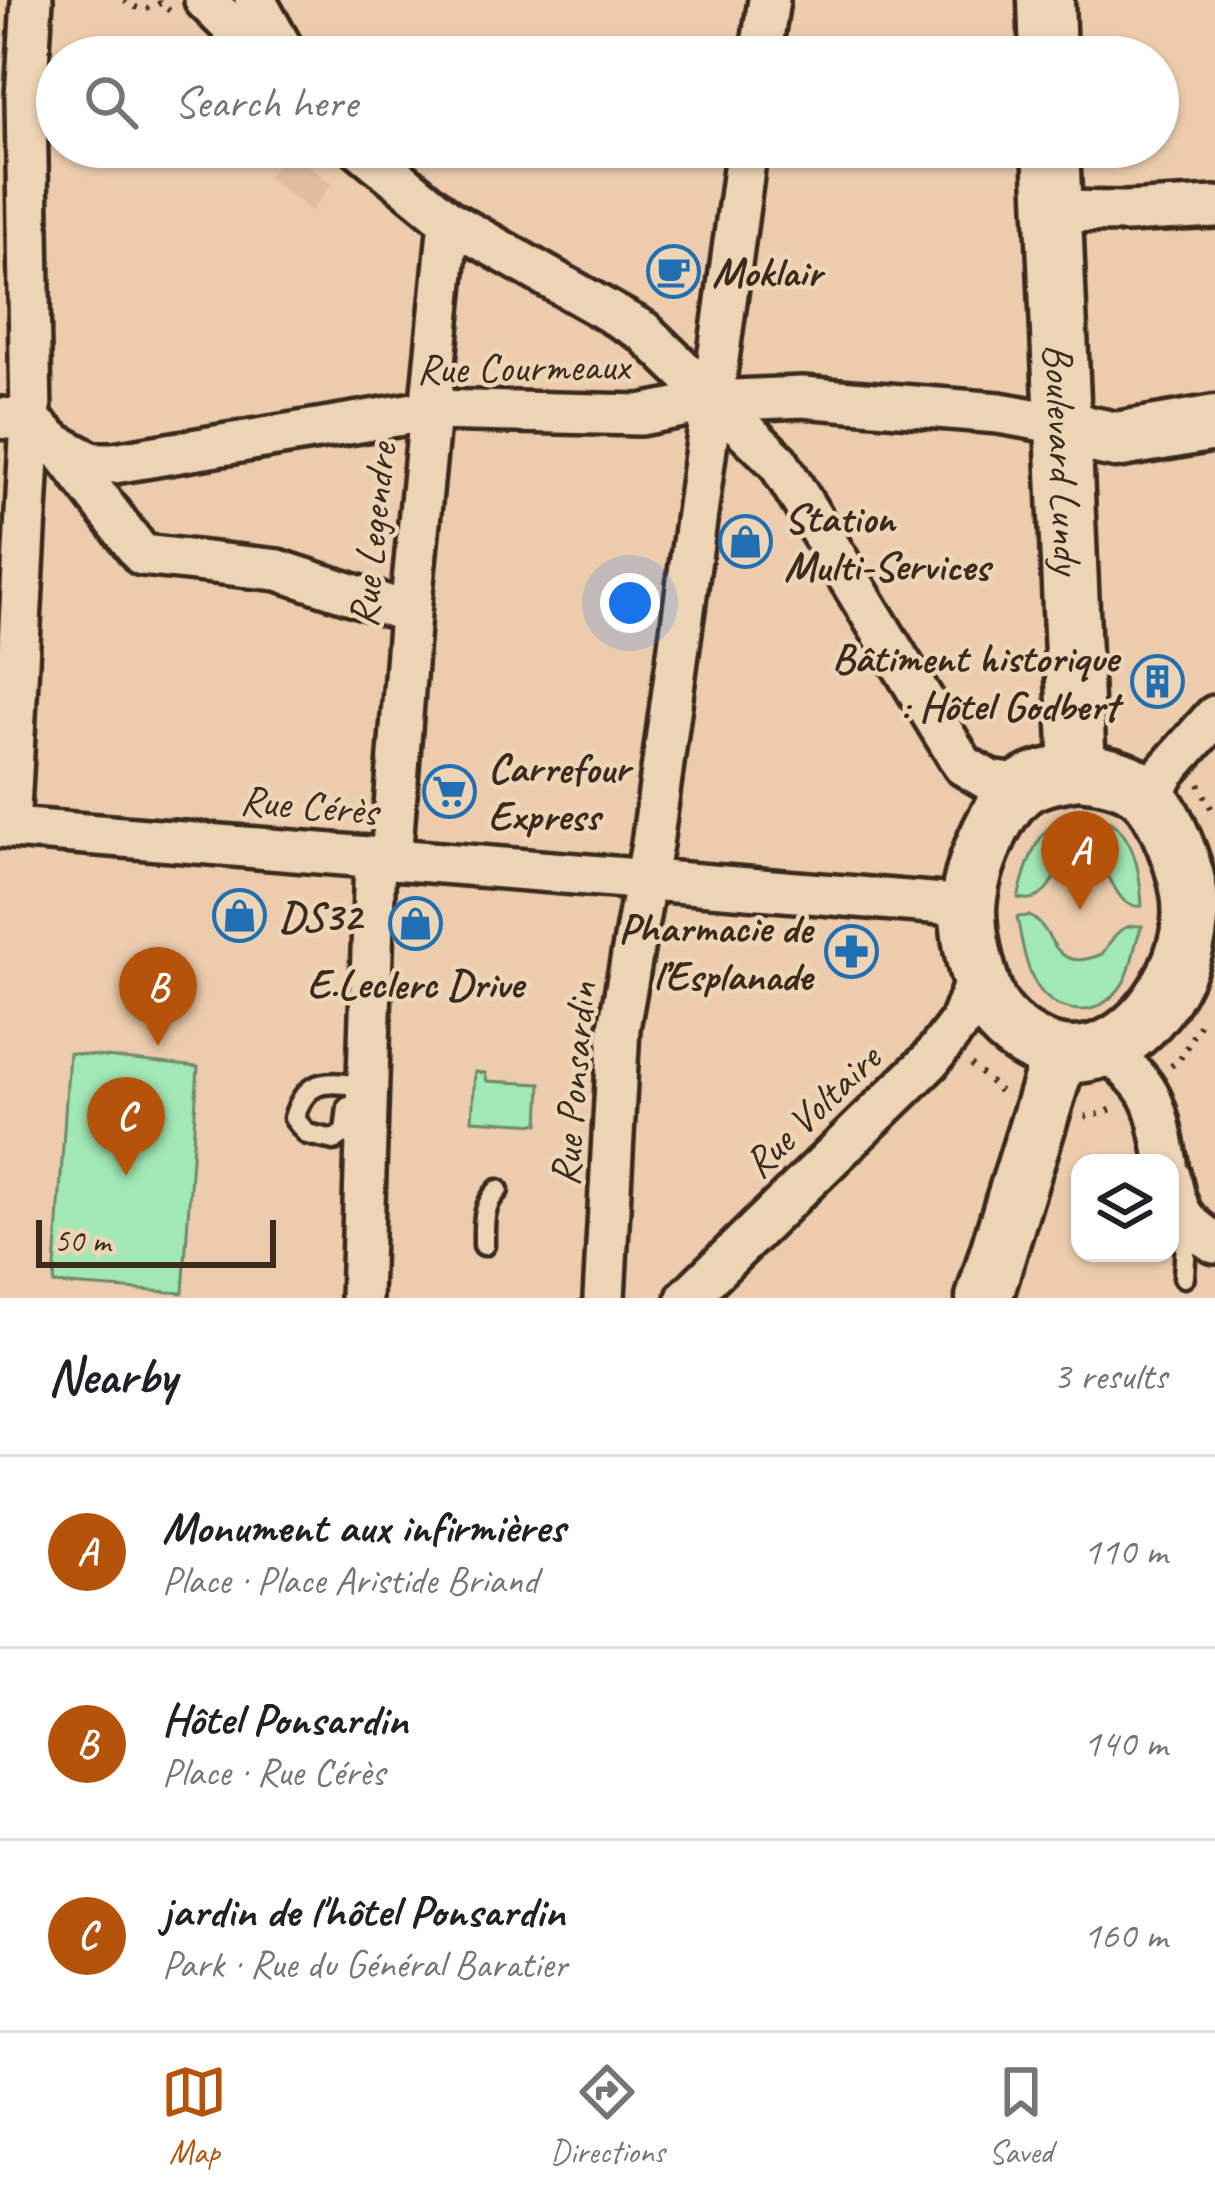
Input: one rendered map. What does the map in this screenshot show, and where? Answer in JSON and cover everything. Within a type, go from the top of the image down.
[{"type":"main road","points":[[1046,0],[1047,36]]},
{"type":"main road","name":"Boulevard Lundy","points":[[1053,168],[1078,770]]},
{"type":"main road","points":[[1061,424],[1116,440],[1215,423]]},
{"type":"main road","points":[[1078,770],[1135,785],[1151,800],[1165,819],[1203,922],[1159,1002],[1134,1032],[1082,1053],[1028,1042],[990,1007],[977,975],[968,906],[986,837],[1001,812],[1025,786],[1078,770]]},
{"type":"main road","points":[[984,1298],[1082,1053]]},
{"type":"street","points":[[4,828],[29,428],[32,0]]},
{"type":"street","points":[[255,0],[275,36]]},
{"type":"street","points":[[763,36],[769,0]]},
{"type":"street","points":[[191,9],[231,36]]},
{"type":"street","points":[[385,168],[449,221],[643,331],[778,463],[963,766],[990,782],[1025,786]]},
{"type":"street","name":"Rue Ponsardin","points":[[604,1298],[619,1028],[647,880],[744,168]]},
{"type":"street","points":[[1054,211],[1215,206]]},
{"type":"street","name":"Rue Legendre","points":[[362,1298],[358,1096],[449,221]]},
{"type":"street","name":"Rue Courmeaux","points":[[29,428],[92,463],[114,463],[432,410],[640,415],[713,401],[818,398],[999,413],[1061,424]]},
{"type":"street","points":[[29,428],[142,555],[278,570],[410,613]]},
{"type":"street","points":[[1151,800],[1166,771],[1215,716]]},
{"type":"street","name":"Rue Cérès","points":[[4,828],[968,906]]},
{"type":"street","name":"Rue Voltaire","points":[[687,1298],[930,1061],[959,1023],[977,975]]},
{"type":"street","points":[[1082,1053],[1132,1071],[1155,1102],[1165,1154]]},
{"type":"street","points":[[1179,1207],[1201,1234]]},
{"type":"lane","points":[[484,1245],[488,1200],[498,1190]]},
{"type":"lane","points":[[1184,1277],[1201,1234]]},
{"type":"path","points":[[125,0],[140,9],[160,3],[191,9]]},
{"type":"shaded area","points":[[274,168],[312,168],[332,184],[311,211],[267,177]]},
{"type":"green space","points":[[1085,812],[1101,817],[1123,834],[1139,875],[1142,906],[1123,900],[1106,871],[1090,858],[1069,862],[1038,896],[1018,898],[1031,855],[1046,830]]},
{"type":"green space","points":[[1029,916],[1072,959],[1102,954],[1122,929],[1142,926],[1119,989],[1085,1010],[1049,1000],[1032,977],[1023,948],[1017,917]]},
{"type":"green space","points":[[69,1053],[198,1067],[183,1293],[54,1284]]},
{"type":"green space","points":[[475,1072],[485,1073],[487,1081],[541,1084],[539,1124],[472,1120]]},
{"type":"place","name":"Moklair","points":[[673,271]]},
{"type":"place","name":"Station Multi-Services","points":[[745,541]]},
{"type":"place","name":"Bâtiment historique : Hôtel Godbert","points":[[1157,681]]},
{"type":"place","name":"Carrefour Express","points":[[449,791]]},
{"type":"place","name":"Monument aux infirmières","points":[[1080,910]]},
{"type":"place","name":"DS32","points":[[240,915]]},
{"type":"place","name":"E.Leclerc Drive","points":[[415,924]]},
{"type":"place","name":"Pharmacie de l’Esplanade","points":[[851,951]]},
{"type":"place","name":"Hôtel Ponsardin","points":[[158,1046]]},
{"type":"place","name":"jardin de l'hôtel Ponsardin","points":[[126,1176]]}]
